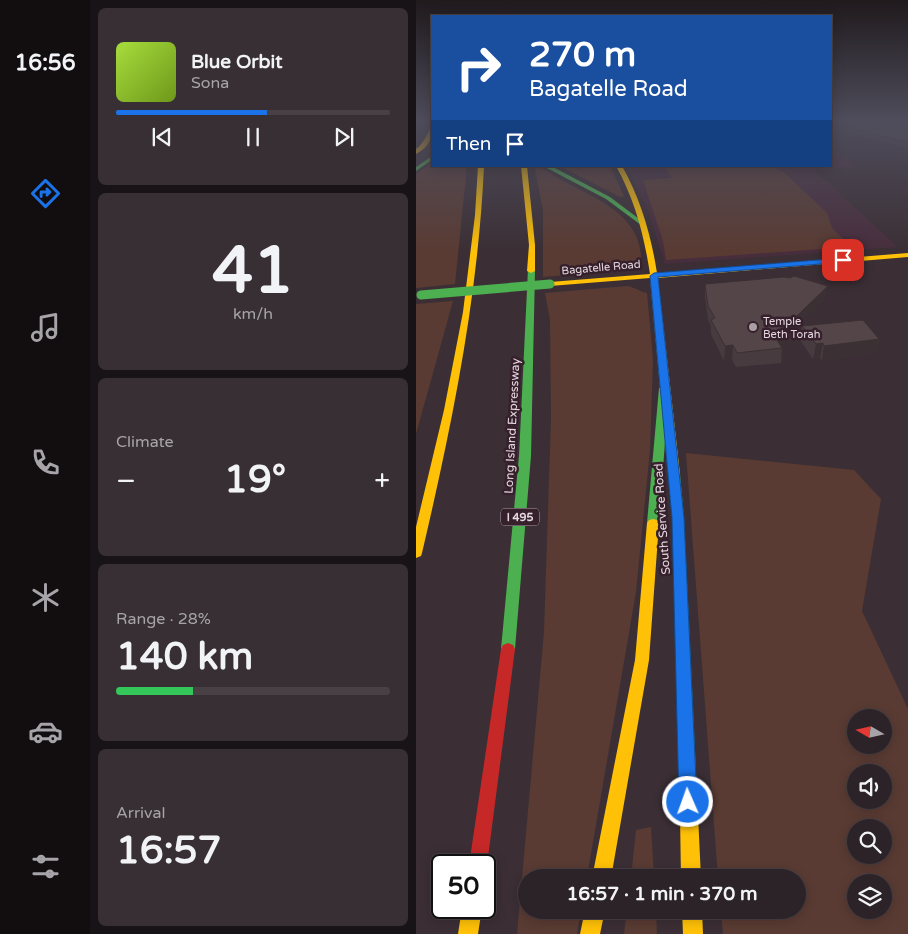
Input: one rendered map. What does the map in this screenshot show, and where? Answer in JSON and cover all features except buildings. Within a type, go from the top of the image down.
[{"type":"main road","points":[[416,553],[438,462],[477,248],[481,167]]},
{"type":"main road","name":"Long Island Expressway","points":[[480,854],[505,680],[525,456],[532,245],[524,167]]},
{"type":"main road","points":[[548,167],[608,198],[642,224]]},
{"type":"main road","name":"South Service Road","points":[[620,167],[631,184],[654,276],[678,518],[691,869]]},
{"type":"main road","name":"Bagatelle Road","points":[[419,295],[908,255]]},
{"type":"main road","points":[[603,869],[642,660],[664,388]]},
{"type":"main road","points":[[468,934],[470,919]]},
{"type":"main road","points":[[590,934],[592,919]]},
{"type":"main road","points":[[692,919],[693,934]]},
{"type":"shaded area","points":[[431,164],[431,167],[467,167],[455,284],[416,288],[416,174]]},
{"type":"shaded area","points":[[832,164],[851,164],[855,167],[814,170],[898,247],[665,264],[648,210],[627,167],[832,167]]},
{"type":"shaded area","points":[[536,167],[543,169],[616,211],[634,232],[640,246],[641,262],[629,270],[543,277],[543,210]]},
{"type":"shaded area","points":[[562,167],[610,167],[624,196],[620,197]]},
{"type":"shaded area","points":[[665,167],[773,167],[784,172],[827,213],[832,228],[851,247],[666,260],[663,241],[643,180],[672,178]]},
{"type":"shaded area","points":[[627,286],[647,293],[653,360],[650,450],[636,592],[588,869],[523,869],[544,632],[551,419],[550,320],[545,293]]},
{"type":"shaded area","points":[[453,301],[416,434],[416,304]]},
{"type":"shaded area","points":[[686,453],[854,470],[881,499],[862,611],[908,709],[908,934],[723,934],[722,919],[806,919],[806,869],[717,869]]},
{"type":"shaded area","points":[[651,827],[654,869],[632,869],[636,830]]},
{"type":"shaded area","points":[[518,919],[580,919],[577,934],[517,934]]},
{"type":"shaded area","points":[[626,919],[656,919],[657,934],[624,934]]},
{"type":"traffic: fast","points":[[416,169],[424,164]]},
{"type":"traffic: fast","points":[[548,167],[608,198],[643,224]]},
{"type":"traffic: fast","points":[[508,649],[525,456],[531,271]]},
{"type":"traffic: fast","points":[[421,295],[550,284]]},
{"type":"traffic: fast","points":[[653,523],[664,388]]},
{"type":"traffic: fast","points":[[674,474],[678,517],[689,815]]},
{"type":"traffic: slow","points":[[416,553],[459,361],[474,263],[479,215],[481,167]]},
{"type":"traffic: slow","points":[[524,167],[532,245],[531,271]]},
{"type":"traffic: slow","points":[[620,167],[630,185],[639,207],[650,253],[657,300],[674,474]]},
{"type":"traffic: slow","points":[[550,284],[908,255]]},
{"type":"traffic: slow","points":[[603,869],[642,660],[653,523]]},
{"type":"traffic: slow","points":[[689,815],[691,869]]},
{"type":"traffic: slow","points":[[468,934],[470,919]]},
{"type":"traffic: slow","points":[[590,934],[593,919]]},
{"type":"traffic: slow","points":[[692,919],[693,934]]},
{"type":"traffic: jam","points":[[480,854],[508,649]]},
{"type":"place","name":"Temple Beth Torah","points":[[753,327]]},
{"type":"route","points":[[688,802],[678,518],[654,276],[843,260]]}]
